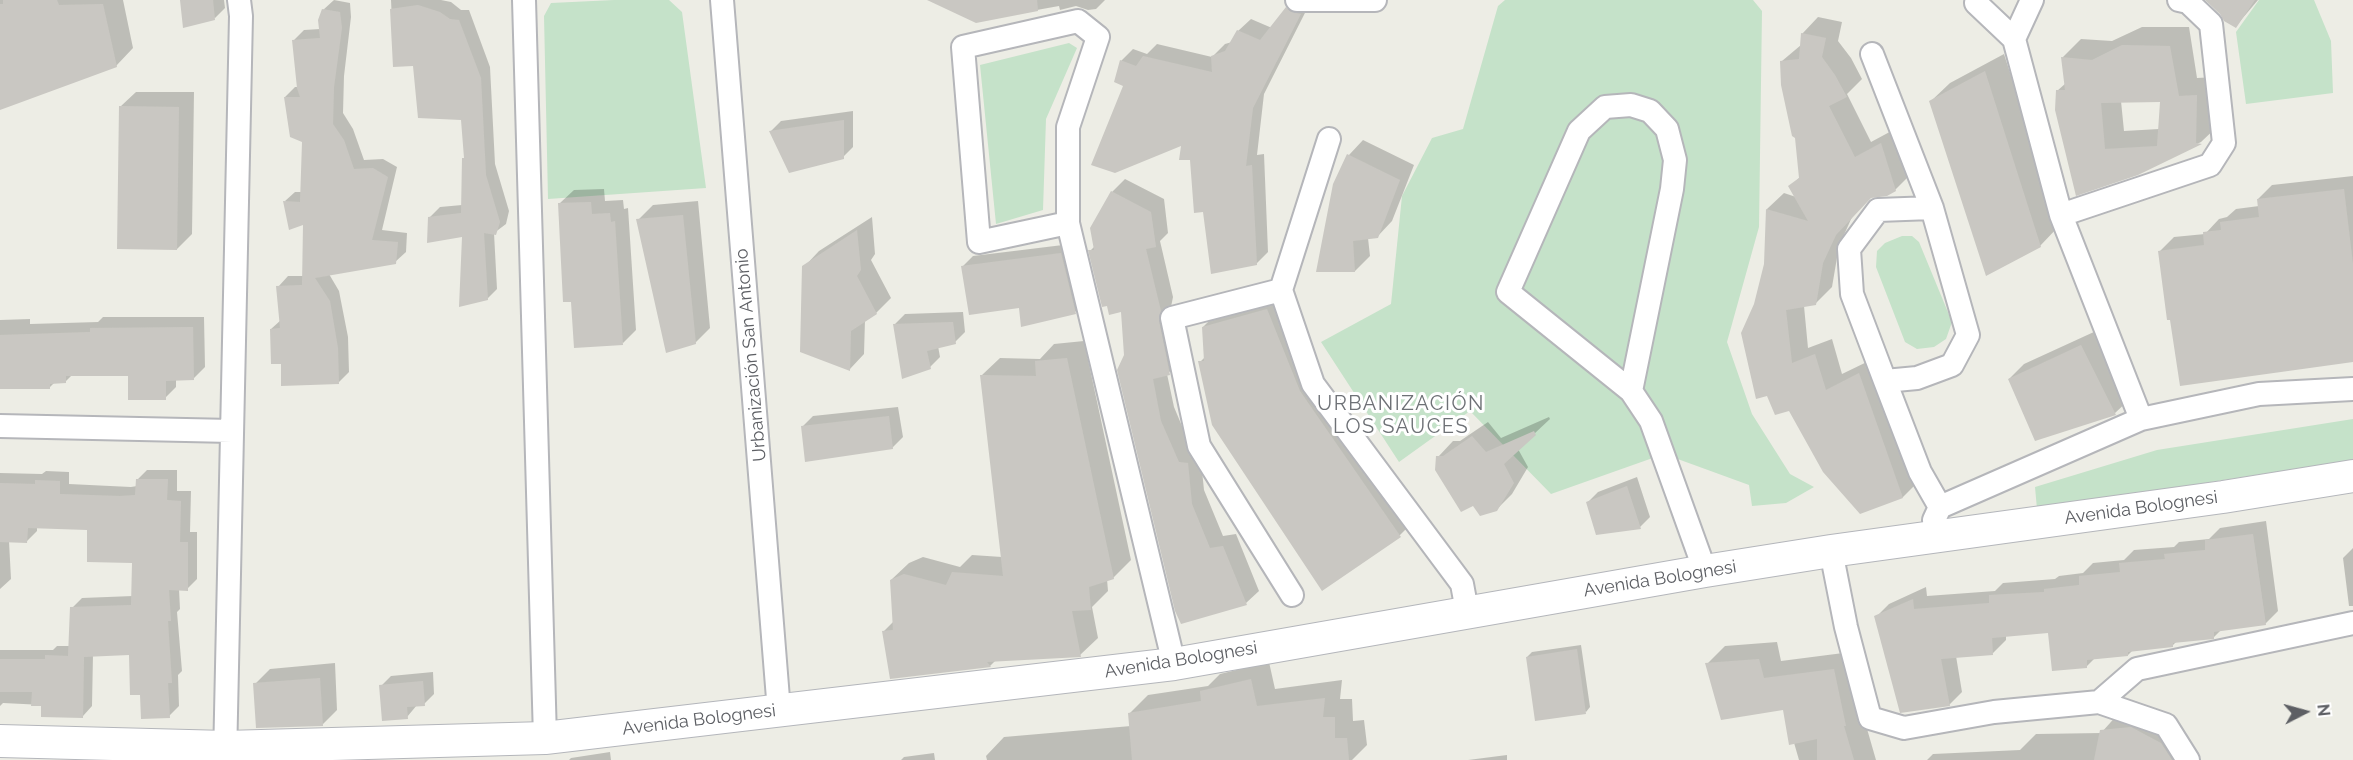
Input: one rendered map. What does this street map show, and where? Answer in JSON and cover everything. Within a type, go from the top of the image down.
[{"type":"main road","name":"Avenida Bolognesi","points":[[0,741],[225,754],[545,738],[1174,664],[1467,611],[1832,551],[1937,522],[2223,497],[2353,476]]},
{"type":"street","points":[[225,754],[241,16],[239,0]]},
{"type":"street","points":[[524,0],[545,738]]},
{"type":"street","name":"Urbanización San Antonio","points":[[722,0],[779,711]]},
{"type":"street","points":[[1298,0],[1375,0]]},
{"type":"street","points":[[2014,39],[2032,0]]},
{"type":"street","points":[[2061,215],[2210,165],[2224,143],[2211,24],[2188,2],[2179,0]]},
{"type":"street","points":[[1971,1],[2014,39],[2061,215],[2140,419]]},
{"type":"street","points":[[1068,223],[979,243],[963,47],[1078,21],[1098,37],[1068,127],[1068,223],[1174,664]]},
{"type":"street","points":[[1872,54],[1932,208],[1968,335],[1952,365],[1917,378],[1886,381]]},
{"type":"street","points":[[1631,392],[1672,189],[1675,160],[1667,129],[1650,111],[1631,105],[1605,107],[1580,131],[1508,291],[1631,392],[1651,421],[1706,571]]},
{"type":"street","points":[[1329,139],[1281,290],[1313,384],[1462,584],[1467,611]]},
{"type":"street","points":[[1932,208],[1878,210],[1849,249],[1852,294],[1937,522],[2140,419],[2259,394],[2353,389]]},
{"type":"street","points":[[1281,290],[1172,318],[1199,446],[1292,595]]},
{"type":"street","points":[[0,426],[232,432]]},
{"type":"street","points":[[1832,551],[1846,627],[1870,718],[1904,728],[1994,712],[2099,702],[2166,725],[2188,760]]},
{"type":"street","points":[[2099,702],[2137,669],[2353,623]]},
{"type":"green space","points":[[669,0],[682,12],[706,188],[548,199],[544,16],[551,3]]},
{"type":"green space","points":[[1505,0],[1753,0],[1762,11],[1759,227],[1727,342],[1752,414],[1790,474],[1814,487],[1786,503],[1752,506],[1749,485],[1664,454],[1551,494],[1470,411],[1399,462],[1321,342],[1391,304],[1402,196],[1432,138],[1463,129],[1498,6]]},
{"type":"green space","points":[[2259,0],[2314,0],[2331,41],[2333,93],[2246,104],[2236,32]]},
{"type":"green space","points":[[1069,43],[1077,48],[1046,119],[1043,210],[996,224],[980,65]]},
{"type":"green space","points":[[1902,236],[1912,236],[1919,242],[1952,322],[1946,339],[1934,347],[1917,349],[1905,342],[1876,267],[1877,251],[1885,243]]},
{"type":"green space","points":[[2353,419],[2353,460],[2037,509],[2035,487],[2157,450]]},
{"type":"building","points":[[3,0],[57,0],[59,5],[103,4],[117,67],[0,110],[0,4],[3,4]]},
{"type":"building","points":[[180,0],[213,0],[215,20],[183,28]]},
{"type":"building","points":[[927,0],[1037,0],[1038,11],[976,23]]},
{"type":"building","points":[[2205,0],[2255,0],[2236,28],[2224,21]]},
{"type":"building","points":[[418,5],[440,12],[450,19],[459,20],[481,78],[486,175],[500,222],[496,235],[484,233],[488,300],[459,307],[462,237],[427,243],[428,217],[461,213],[462,158],[464,158],[461,120],[418,118],[413,66],[393,67],[390,9]]},
{"type":"building","points":[[1286,7],[1291,12],[1301,14],[1253,108],[1246,166],[1252,165],[1257,265],[1211,274],[1203,212],[1194,213],[1190,160],[1179,160],[1181,146],[1115,173],[1091,165],[1123,86],[1114,82],[1120,60],[1136,66],[1143,56],[1212,72],[1211,56],[1225,51],[1237,30],[1260,40]]},
{"type":"building","points":[[322,9],[340,12],[342,28],[334,87],[333,124],[344,140],[354,169],[373,168],[388,177],[372,240],[398,242],[396,264],[315,278],[330,301],[338,348],[339,384],[281,386],[281,364],[271,364],[270,329],[280,328],[276,286],[302,285],[303,225],[289,230],[283,201],[300,202],[302,142],[290,137],[284,97],[300,97],[292,40],[320,38],[318,20]]},
{"type":"building","points":[[1801,33],[1826,38],[1822,57],[1847,97],[1829,106],[1855,157],[1881,143],[1896,191],[1887,196],[1871,198],[1836,235],[1823,263],[1816,305],[1786,310],[1792,363],[1815,354],[1826,390],[1859,373],[1903,498],[1860,514],[1823,472],[1789,411],[1775,415],[1767,396],[1756,399],[1741,333],[1754,304],[1764,264],[1766,209],[1808,221],[1788,186],[1799,178],[1795,138],[1792,136],[1781,85],[1780,61],[1799,59]]},
{"type":"building","points":[[2122,45],[2170,46],[2179,96],[2197,95],[2196,143],[2202,144],[2138,175],[2076,196],[2055,110],[2056,90],[2065,90],[2061,57],[2092,60]],"holes":[[[2160,102],[2157,146],[2105,149],[2101,103]]]},
{"type":"building","points":[[1985,71],[2041,247],[1986,276],[1929,101]]},
{"type":"building","points":[[119,106],[179,107],[177,250],[117,249]]},
{"type":"building","points":[[844,120],[844,159],[789,173],[769,131]]},
{"type":"building","points":[[1347,154],[1400,180],[1378,238],[1353,241],[1355,272],[1316,272],[1333,184]]},
{"type":"building","points":[[2344,189],[2353,264],[2353,362],[2180,386],[2170,320],[2167,320],[2158,251],[2204,245],[2203,232],[2221,230],[2220,222],[2259,217],[2257,199]]},
{"type":"building","points":[[1111,191],[1151,212],[1156,247],[1146,249],[1161,311],[1159,321],[1170,375],[1153,379],[1161,421],[1179,462],[1188,463],[1192,504],[1210,548],[1223,546],[1247,605],[1181,624],[1175,611],[1117,370],[1124,355],[1121,312],[1109,315],[1107,306],[1102,307],[1088,250],[1094,250],[1090,228]]},
{"type":"building","points":[[591,202],[592,214],[610,213],[611,222],[615,221],[623,345],[574,348],[571,302],[563,302],[558,203]]},
{"type":"building","points":[[683,215],[696,344],[666,353],[636,219]]},
{"type":"building","points":[[857,230],[861,270],[857,276],[877,314],[851,331],[850,371],[800,352],[802,266]]},
{"type":"building","points":[[1061,253],[1076,314],[1021,327],[1019,308],[969,315],[961,266]]},
{"type":"building","points":[[1267,309],[1300,391],[1401,537],[1322,591],[1212,425],[1198,361],[1204,361],[1202,327]]},
{"type":"building","points":[[953,322],[956,344],[927,351],[931,369],[902,379],[893,324]]},
{"type":"building","points":[[193,327],[194,380],[166,381],[166,400],[128,400],[128,376],[66,376],[66,383],[50,384],[50,389],[0,389],[0,335],[90,332],[90,328]]},
{"type":"building","points":[[2081,345],[2116,415],[2035,441],[2008,379]]},
{"type":"building","points":[[1067,358],[1114,579],[1089,587],[1091,610],[1072,611],[1081,657],[987,662],[991,667],[890,679],[882,631],[893,630],[890,580],[904,574],[946,585],[952,572],[1003,576],[980,375],[1036,376],[1035,361]]},
{"type":"building","points":[[889,416],[893,449],[805,462],[801,426]]},
{"type":"building","points":[[1534,431],[1536,435],[1504,464],[1514,483],[1497,511],[1480,516],[1473,506],[1461,512],[1435,470],[1436,456],[1443,456],[1472,436],[1486,452]]},
{"type":"building","points":[[136,479],[168,479],[167,500],[181,501],[180,542],[188,542],[188,591],[169,590],[171,621],[168,621],[172,683],[168,683],[170,718],[141,719],[140,695],[130,695],[129,655],[84,657],[83,718],[41,717],[41,706],[31,706],[32,692],[0,692],[0,659],[45,659],[45,655],[68,656],[70,607],[131,605],[132,563],[87,562],[87,530],[28,528],[27,543],[0,542],[0,483],[35,484],[35,480],[60,481],[60,494],[120,496],[135,495]]},
{"type":"building","points":[[1627,486],[1641,529],[1596,535],[1586,502]]},
{"type":"building","points":[[2253,534],[2266,625],[2214,632],[2214,639],[2173,643],[2173,647],[2128,652],[2128,656],[2087,660],[2087,668],[2052,671],[2048,633],[1992,638],[1993,655],[1941,659],[1950,706],[1900,713],[1874,616],[1913,599],[1914,609],[1989,603],[1989,595],[2044,592],[2044,589],[2079,585],[2079,576],[2120,572],[2119,563],[2165,559],[2164,554],[2205,550],[2205,540]]},
{"type":"building","points":[[1577,649],[1586,714],[1535,721],[1526,657]]},
{"type":"building","points":[[1759,659],[1764,678],[1834,669],[1846,726],[1844,726],[1854,760],[1817,760],[1817,739],[1789,745],[1783,710],[1721,720],[1705,663]]},
{"type":"building","points":[[320,678],[323,726],[256,728],[253,683]]},
{"type":"building","points":[[1251,679],[1257,706],[1325,698],[1323,717],[1335,717],[1335,738],[1347,738],[1349,760],[1132,760],[1128,713],[1201,701],[1200,691]]},
{"type":"building","points":[[423,681],[425,706],[407,707],[408,719],[382,721],[379,685]]},
{"type":"building","points":[[2131,727],[2161,743],[2172,760],[2094,760],[2100,730]]},
{"type":"district","name":"URBANIZACIÓN LOS SAUCES","points":[[1401,416]]}]
